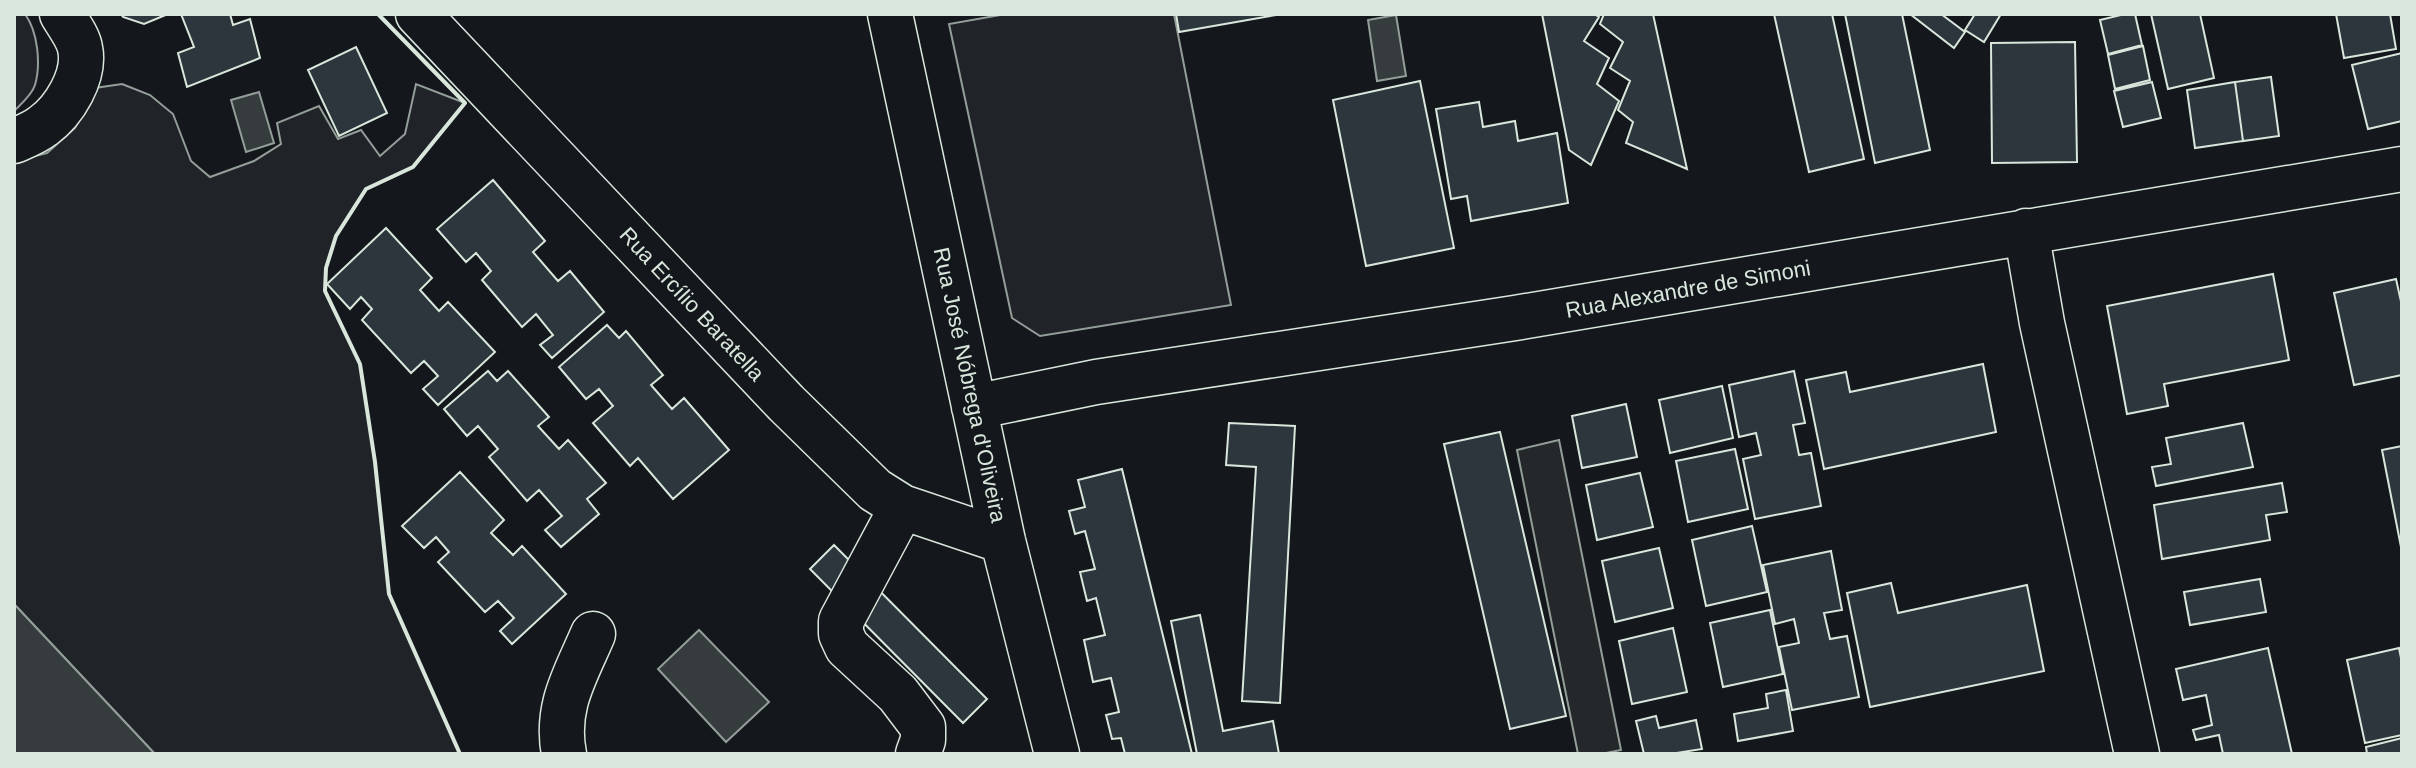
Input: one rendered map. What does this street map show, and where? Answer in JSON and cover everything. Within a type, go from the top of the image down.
[{"type":"street","points":[[14,141],[41,128],[56,115],[71,93],[80,69],[80,48],[62,14]]},
{"type":"street","name":"Rua Ercílio Baratella","points":[[418,14],[786,403],[875,490],[902,507],[1003,541]]},
{"type":"street","name":"Rua José Nóbrega d'Oliveira","points":[[890,14],[1003,541],[1057,754]]},
{"type":"street","name":"Rua Alexandre de Simoni","points":[[974,407],[1096,382],[1515,318],[2402,169]]},
{"type":"street","points":[[2026,231],[2042,323],[2137,754]]},
{"type":"street","points":[[902,507],[841,621],[841,634],[847,647],[898,694],[923,727],[918,754]]},
{"type":"street","points":[[564,754],[563,706],[593,634]]},
{"type":"shaded area","points":[[14,14],[25,14],[29,21],[38,58],[34,89],[14,111]]},
{"type":"shaded area","points":[[1006,14],[1174,14],[1231,305],[1040,336],[1012,318],[949,24]]},
{"type":"shaded area","points":[[1396,15],[1406,76],[1377,81],[1368,20]]},
{"type":"shaded area","points":[[122,84],[150,95],[173,114],[191,161],[210,177],[254,161],[281,144],[277,123],[319,106],[338,139],[361,130],[380,156],[405,134],[416,84],[465,103],[413,167],[366,189],[336,236],[326,268],[325,291],[360,364],[375,462],[389,594],[460,754],[155,754],[14,604],[14,161],[47,153],[75,128],[95,88]]},
{"type":"shaded area","points":[[259,92],[274,143],[246,152],[231,100]]},
{"type":"shaded area","points":[[1559,440],[1621,750],[1601,754],[1578,754],[1517,450]]},
{"type":"shaded area","points":[[14,604],[155,754],[14,754]]},
{"type":"shaded area","points":[[699,630],[769,702],[726,742],[658,669]]},
{"type":"building","points":[[121,14],[168,14],[144,24]]},
{"type":"building","points":[[181,14],[230,14],[233,25],[250,19],[260,58],[187,87],[178,53],[194,47]]},
{"type":"building","points":[[1176,14],[1282,14],[1179,32]]},
{"type":"building","points":[[1542,14],[1594,14],[1599,17],[1584,41],[1609,58],[1597,84],[1619,101],[1591,165],[1569,150]]},
{"type":"building","points":[[1604,14],[1653,14],[1687,169],[1626,143],[1633,122],[1618,110],[1630,81],[1610,68],[1623,42],[1600,24]]},
{"type":"building","points":[[1774,14],[1832,14],[1864,159],[1809,172]]},
{"type":"building","points":[[1845,14],[1902,14],[1930,150],[1875,163]]},
{"type":"building","points":[[1910,14],[1941,14],[1965,32],[1954,48]]},
{"type":"building","points":[[1975,14],[2001,14],[1984,42],[1965,30]]},
{"type":"building","points":[[2135,14],[2142,45],[2108,54],[2100,20]]},
{"type":"building","points":[[2151,14],[2200,14],[2214,78],[2168,89]]},
{"type":"building","points":[[2336,14],[2390,14],[2396,49],[2344,58]]},
{"type":"building","points":[[2075,42],[2077,162],[1992,163],[1991,43]]},
{"type":"building","points":[[2143,46],[2150,80],[2115,89],[2108,55]]},
{"type":"building","points":[[356,47],[387,113],[339,136],[308,70]]},
{"type":"building","points":[[2402,53],[2402,121],[2368,129],[2352,65]]},
{"type":"building","points":[[2271,77],[2279,136],[2243,141],[2235,82]]},
{"type":"building","points":[[1420,81],[1454,248],[1366,266],[1333,100]]},
{"type":"building","points":[[2152,82],[2161,118],[2123,127],[2114,91]]},
{"type":"building","points":[[2235,82],[2243,141],[2195,148],[2187,90]]},
{"type":"building","points":[[1479,102],[1483,127],[1515,121],[1518,141],[1557,133],[1568,203],[1471,221],[1467,196],[1451,199],[1436,109]]},
{"type":"building","points":[[493,180],[545,241],[533,252],[558,281],[570,271],[604,312],[552,358],[540,345],[553,335],[536,314],[522,327],[482,280],[491,271],[476,253],[466,262],[437,229]]},
{"type":"building","points":[[386,228],[432,278],[420,290],[439,311],[448,302],[495,352],[438,405],[423,389],[438,376],[424,361],[411,373],[362,320],[372,309],[361,297],[350,309],[327,284]]},
{"type":"building","points":[[2273,274],[2289,360],[2164,384],[2168,406],[2127,414],[2107,306]]},
{"type":"building","points":[[2396,279],[2402,306],[2402,375],[2354,385],[2334,293]]},
{"type":"building","points":[[607,325],[619,338],[626,331],[663,375],[651,385],[672,409],[684,398],[729,450],[673,499],[638,458],[630,466],[593,423],[613,406],[599,389],[586,399],[559,367]]},
{"type":"building","points":[[1983,364],[1996,432],[1824,469],[1806,380],[1846,372],[1850,392]]},
{"type":"building","points":[[488,371],[497,381],[508,371],[549,417],[538,426],[559,449],[568,440],[606,483],[587,499],[599,514],[561,547],[545,530],[562,516],[539,490],[527,501],[489,457],[498,449],[478,426],[467,436],[444,409]]},
{"type":"building","points":[[1794,371],[1805,423],[1793,425],[1799,455],[1811,453],[1821,506],[1755,519],[1743,459],[1761,455],[1756,433],[1739,437],[1729,385]]},
{"type":"building","points":[[1722,386],[1733,438],[1670,453],[1659,400]]},
{"type":"building","points":[[1626,404],[1637,457],[1582,468],[1572,416]]},
{"type":"building","points":[[1229,423],[1295,426],[1280,703],[1242,701],[1256,467],[1226,465]]},
{"type":"building","points":[[2243,423],[2253,467],[2156,486],[2152,467],[2171,464],[2166,438]]},
{"type":"building","points":[[1500,432],[1566,716],[1510,729],[1444,444]]},
{"type":"building","points":[[2402,446],[2402,552],[2382,450]]},
{"type":"building","points":[[1735,449],[1748,509],[1688,522],[1676,461]]},
{"type":"building","points":[[1122,469],[1192,754],[1125,754],[1121,738],[1112,739],[1106,715],[1119,712],[1111,678],[1093,682],[1084,640],[1105,635],[1096,598],[1087,601],[1080,572],[1095,569],[1085,531],[1075,534],[1069,511],[1085,507],[1078,480]]},
{"type":"building","points":[[460,472],[504,520],[491,533],[513,555],[522,546],[566,594],[512,644],[500,631],[514,618],[498,601],[485,612],[438,562],[449,552],[436,537],[424,548],[402,526]]},
{"type":"building","points":[[1640,473],[1653,527],[1597,540],[1586,485]]},
{"type":"building","points":[[2282,483],[2287,512],[2266,515],[2270,540],[2162,559],[2154,505]]},
{"type":"building","points":[[1752,526],[1767,592],[1706,606],[1692,540]]},
{"type":"building","points":[[834,545],[987,699],[963,723],[810,569]]},
{"type":"building","points":[[1659,548],[1673,608],[1615,622],[1602,561]]},
{"type":"building","points":[[1831,551],[1842,610],[1824,613],[1830,639],[1847,636],[1859,697],[1792,710],[1779,647],[1799,643],[1794,619],[1775,624],[1763,565]]},
{"type":"building","points":[[2260,579],[2266,612],[2190,625],[2184,592]]},
{"type":"building","points":[[1891,583],[1898,613],[2027,585],[2044,671],[1870,707],[1847,593]]},
{"type":"building","points":[[1770,610],[1783,674],[1723,687],[1710,623]]},
{"type":"building","points":[[1200,615],[1223,731],[1273,721],[1279,754],[1197,754],[1171,621]]},
{"type":"building","points":[[1673,628],[1687,692],[1632,704],[1619,641]]},
{"type":"building","points":[[2268,648],[2292,754],[2223,754],[2219,735],[2196,740],[2193,730],[2212,725],[2206,695],[2183,700],[2176,669]]},
{"type":"building","points":[[2399,648],[2402,663],[2402,735],[2365,743],[2347,660]]},
{"type":"building","points":[[1786,690],[1793,731],[1738,741],[1734,714],[1768,708],[1766,694]]},
{"type":"building","points":[[1656,716],[1659,728],[1696,720],[1702,749],[1644,754],[1636,721]]},
{"type":"building","points":[[2402,738],[2402,754],[2367,754],[2366,747]]},
{"type":"wall","points":[[378,14],[465,103],[413,167],[366,189],[336,236],[326,268],[325,291],[360,364],[375,462],[389,594],[460,754]]}]
